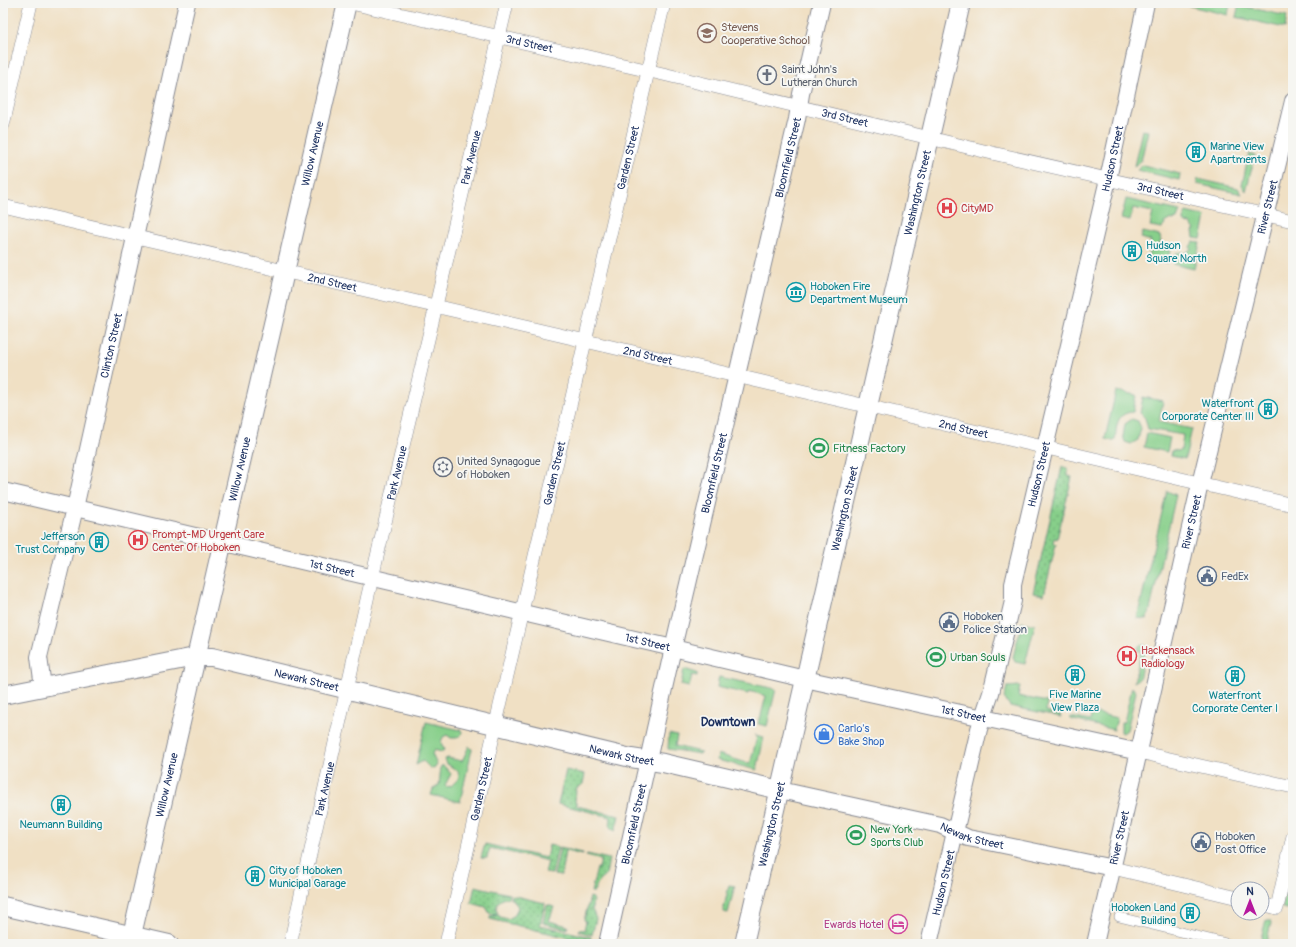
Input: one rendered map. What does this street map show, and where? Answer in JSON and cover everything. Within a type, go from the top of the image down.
[{"type":"main road","name":"Willow Avenue","points":[[132,935],[195,657],[348,3]]},
{"type":"main road","name":"Washington Street","points":[[744,944],[961,3]]},
{"type":"main road","name":"Newark Street","points":[[3,695],[195,657],[212,658],[347,688],[496,726],[780,790]]},
{"type":"main road","points":[[3,906],[169,944]]},
{"type":"street","points":[[3,125],[31,3]]},
{"type":"street","name":"Clinton Street","points":[[43,687],[39,658],[136,236],[187,3]]},
{"type":"street","name":"3rd Street","points":[[351,3],[1293,221]]},
{"type":"street","name":"Park Avenue","points":[[290,944],[372,577],[507,3]]},
{"type":"street","name":"Garden Street","points":[[446,944],[664,3]]},
{"type":"street","name":"Bloomfield Street","points":[[607,944],[673,648],[822,3]]},
{"type":"street","name":"Hudson Street","points":[[929,944],[955,830],[983,716],[991,693],[1013,601],[1013,584],[1108,179],[1146,3]]},
{"type":"street","name":"River Street","points":[[1095,944],[1200,484],[1293,101]]},
{"type":"street","name":"2nd Street","points":[[3,206],[136,236],[285,273],[436,306],[1293,505]]},
{"type":"street","name":"1st Street","points":[[3,491],[805,679],[983,716],[1293,787]]},
{"type":"street","name":"Newark Street","points":[[780,790],[940,825],[955,830],[968,838],[1112,868],[1230,896]]},
{"type":"street","points":[[1270,906],[1277,908],[1293,836]]},
{"type":"street","points":[[1119,917],[1230,944]]},
{"type":"green space","points":[[1177,3],[1230,3],[1228,15]]},
{"type":"green space","points":[[1239,3],[1242,6],[1287,16],[1285,28],[1236,17]]},
{"type":"green space","points":[[1142,130],[1148,131],[1141,161],[1134,166]]},
{"type":"green space","points":[[1249,154],[1255,156],[1246,191],[1242,185]]},
{"type":"green space","points":[[1143,165],[1180,174],[1179,180],[1137,170]]},
{"type":"green space","points":[[1198,179],[1238,188],[1242,194],[1197,184]]},
{"type":"green space","points":[[1126,199],[1180,211],[1177,219],[1171,219],[1164,223],[1165,225],[1162,228],[1150,226],[1153,212],[1133,208],[1130,221],[1121,219]]},
{"type":"green space","points":[[1186,212],[1206,217],[1201,239],[1194,238],[1193,231],[1195,230],[1190,223],[1188,224],[1183,221]]},
{"type":"green space","points":[[1143,232],[1160,236],[1161,242],[1159,243],[1164,250],[1166,249],[1170,251],[1167,263],[1148,258],[1151,241],[1141,238]]},
{"type":"green space","points":[[1193,242],[1200,243],[1194,269],[1173,264],[1176,253],[1183,252],[1184,254],[1191,249],[1190,247]]},
{"type":"green space","points":[[1116,391],[1136,395],[1133,412],[1127,413],[1120,418],[1115,439],[1113,441],[1105,439]]},
{"type":"green space","points":[[1143,397],[1163,401],[1159,422],[1192,429],[1185,459],[1171,456],[1172,450],[1181,450],[1183,435],[1148,429],[1145,418],[1140,413]]},
{"type":"green space","points":[[1132,419],[1138,421],[1141,428],[1138,440],[1131,444],[1125,442],[1123,436],[1125,424]]},
{"type":"green space","points":[[1147,433],[1170,438],[1167,452],[1144,447]]},
{"type":"green space","points":[[1062,467],[1068,468],[1068,476],[1072,477],[1057,539],[1054,538],[1053,543],[1056,544],[1044,595],[1033,593]]},
{"type":"green space","points":[[1167,491],[1176,495],[1149,614],[1146,619],[1137,618]]},
{"type":"green space","points":[[1022,622],[1035,625],[1025,664],[1015,662],[1013,657]]},
{"type":"green space","points":[[1141,644],[1145,645],[1146,648],[1139,679],[1134,682],[1141,651],[1138,651],[1138,647]]},
{"type":"green space","points":[[684,669],[697,673],[697,676],[692,675],[689,687],[681,685]]},
{"type":"green space","points":[[719,677],[776,689],[767,726],[758,724],[766,696],[749,691],[748,694],[717,687]]},
{"type":"green space","points":[[1020,686],[1018,696],[1047,702],[1046,711],[1060,714],[1061,717],[1010,706],[1004,698],[1007,687]]},
{"type":"green space","points":[[1132,687],[1136,692],[1127,730],[1123,733],[1121,732],[1121,722],[1124,722]]},
{"type":"green space","points":[[1092,712],[1117,718],[1114,730],[1070,719],[1071,717],[1090,721]]},
{"type":"green space","points":[[426,722],[461,730],[462,732],[457,738],[451,738],[447,735],[443,737],[441,742],[444,750],[441,752],[434,750],[432,754],[437,765],[434,769],[430,768],[423,761],[416,765]]},
{"type":"green space","points":[[669,734],[677,736],[675,746],[700,752],[700,754],[668,749]]},
{"type":"green space","points":[[755,735],[764,737],[757,770],[717,760],[718,754],[750,764],[757,737]]},
{"type":"green space","points":[[469,746],[472,749],[460,802],[431,795],[433,789],[439,785],[441,766],[444,766],[451,774],[445,785],[446,787],[451,786],[459,778],[458,771],[447,764],[445,759],[448,758],[462,761]]},
{"type":"green space","points":[[566,770],[585,774],[583,784],[576,789],[575,802],[577,806],[619,816],[615,831],[610,827],[611,817],[558,804]]},
{"type":"green space","points":[[485,844],[546,858],[549,845],[558,847],[552,874],[545,873],[548,861],[490,848],[487,858],[481,858]]},
{"type":"green space","points":[[560,848],[583,853],[583,855],[565,851],[561,876],[554,875]]},
{"type":"green space","points":[[587,854],[609,859],[606,875],[599,881],[594,892],[591,892],[597,868],[599,868],[601,860],[586,856]]},
{"type":"green space","points":[[1293,855],[1293,886],[1288,909],[1282,908]]},
{"type":"green space","points":[[729,885],[735,886],[728,913],[723,912]]},
{"type":"green space","points":[[475,886],[509,894],[508,898],[504,898],[498,902],[496,909],[498,913],[490,914],[486,907],[471,903]]},
{"type":"green space","points":[[511,895],[545,903],[540,925],[591,937],[590,944],[581,944],[582,941],[490,919],[490,916],[499,915],[500,917],[508,919],[515,915],[518,907],[513,899],[510,899]]},
{"type":"green space","points":[[590,897],[593,898],[592,909],[596,919],[592,935],[578,931],[579,929],[584,930],[586,921],[584,920]]},
{"type":"green space","points":[[547,905],[554,907],[549,921],[568,926],[567,929],[543,923]]},
{"type":"green space","points":[[1270,920],[1271,923],[1267,940],[1264,942],[1261,938],[1266,921]]},
{"type":"place","name":"Stevens Cooperative School","points":[[707,33]]},
{"type":"place","name":"Saint John's Lutheran Church","points":[[767,75]]},
{"type":"place","name":"Marine View Apartments","points":[[1196,152]]},
{"type":"place","name":"CityMD","points":[[947,208]]},
{"type":"place","name":"Hudson Square North","points":[[1132,251]]},
{"type":"place","name":"Hoboken Fire Department Museum","points":[[796,292]]},
{"type":"place","name":"Waterfront Corporate Center III","points":[[1268,409]]},
{"type":"place","name":"Fitness Factory","points":[[819,448]]},
{"type":"place","name":"United Synagogue of Hoboken","points":[[443,467]]},
{"type":"place","name":"Prompt-MD Urgent Care Center Of Hoboken","points":[[138,540]]},
{"type":"place","name":"Jefferson Trust Company","points":[[99,542]]},
{"type":"place","name":"FedEx","points":[[1207,576]]},
{"type":"place","name":"Hoboken Police Station","points":[[949,622]]},
{"type":"place","name":"Hackensack Radiology","points":[[1127,656]]},
{"type":"place","name":"Urban Souls","points":[[936,657]]},
{"type":"place","name":"Five Marine View Plaza","points":[[1075,675]]},
{"type":"place","name":"Waterfront Corporate Center I","points":[[1235,676]]},
{"type":"place","name":"Carlo's Bake Shop","points":[[824,734]]},
{"type":"place","name":"Neumann Building","points":[[61,805]]},
{"type":"place","name":"New York Sports Club","points":[[856,835]]},
{"type":"place","name":"Hoboken Post Office","points":[[1201,842]]},
{"type":"place","name":"City of Hoboken Municipal Garage","points":[[255,876]]},
{"type":"place","name":"Hoboken Land Building","points":[[1190,913]]},
{"type":"place","name":"Ewards Hotel","points":[[898,924]]},
{"type":"district","name":"Downtown","points":[[728,722]]}]
